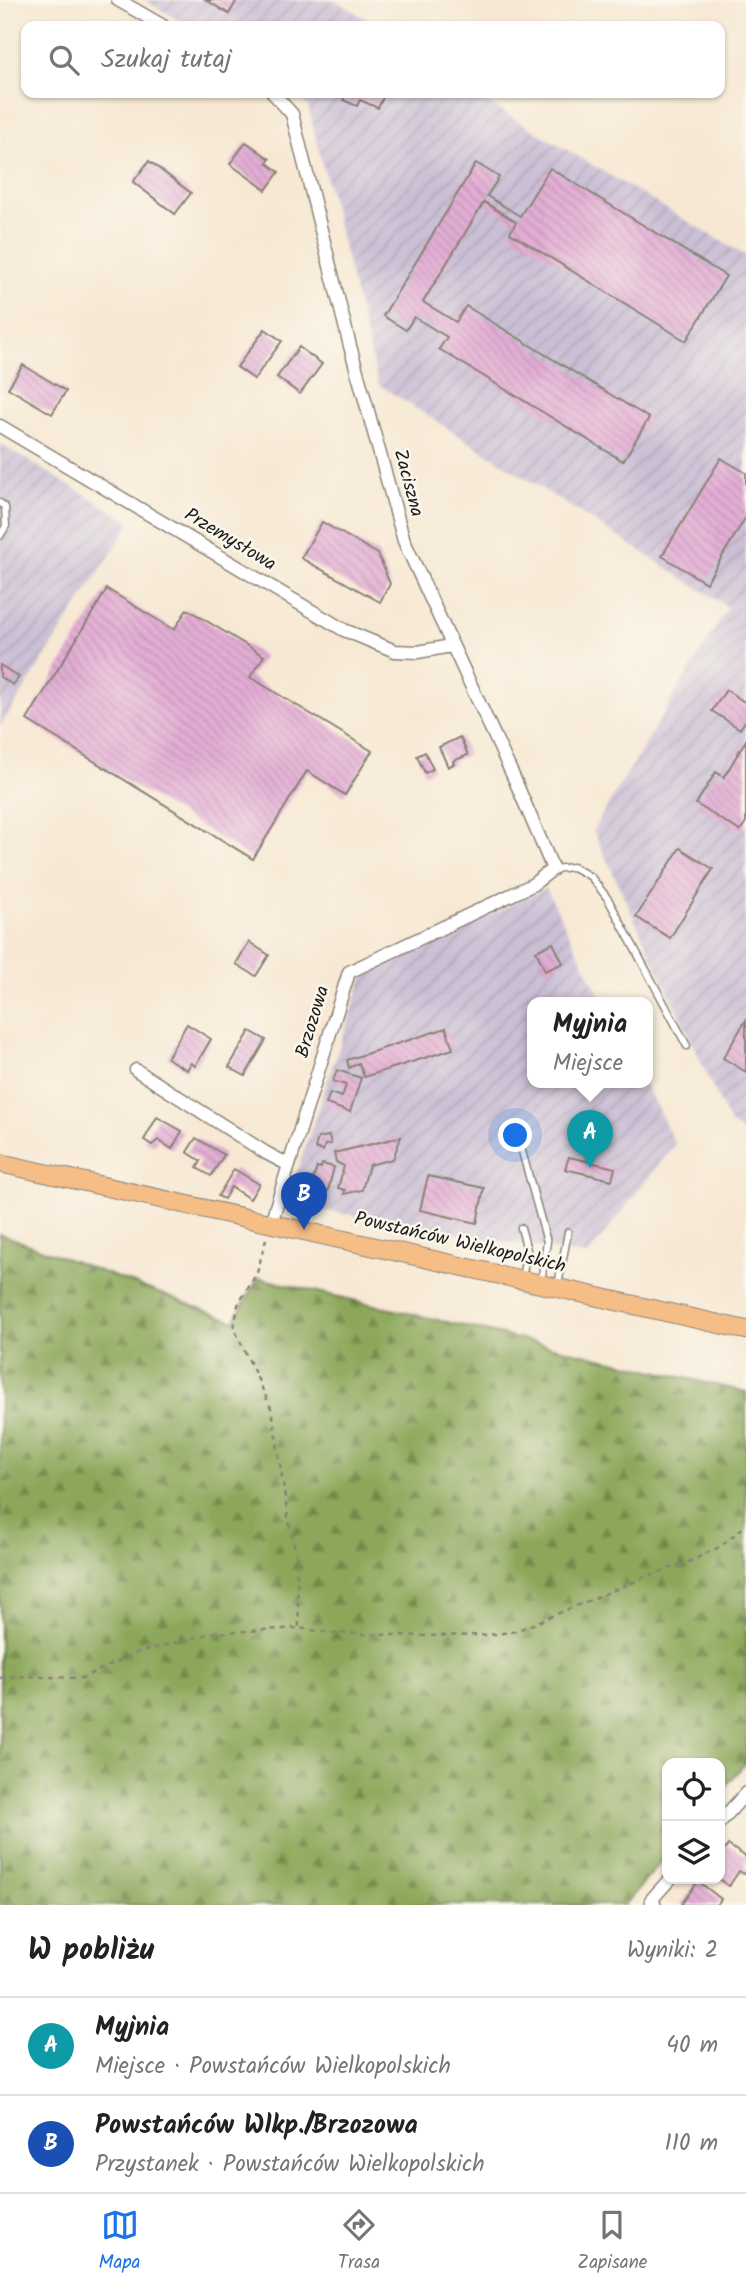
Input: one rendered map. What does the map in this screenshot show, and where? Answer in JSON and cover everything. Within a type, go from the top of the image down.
[{"type":"main road","name":"Powstańców Wielkopolskich","points":[[0,1163],[746,1330]]},
{"type":"street","points":[[117,0],[154,21]]},
{"type":"street","name":"Zaciszna","points":[[278,98],[292,114],[350,346],[404,541],[514,778],[553,869]]},
{"type":"street","name":"Przemysłowa","points":[[0,426],[344,630],[395,651],[418,652],[451,646]]},
{"type":"street","name":"Brzozowa","points":[[271,1223],[349,972],[532,885],[553,869]]},
{"type":"street","points":[[136,1070],[289,1165]]},
{"type":"street","points":[[721,1821],[746,1793]]},
{"type":"street","points":[[653,1903],[666,1884]]},
{"type":"lane","points":[[0,503],[5,508],[6,526],[0,536]]},
{"type":"lane","points":[[553,869],[573,867],[591,877],[608,899],[687,1046]]},
{"type":"lane","points":[[520,1144],[547,1242],[549,1285]]},
{"type":"lane","points":[[521,1228],[527,1250],[522,1279]]},
{"type":"lane","points":[[549,1285],[568,1232]]},
{"type":"path","points":[[271,1223],[257,1273],[238,1304],[234,1328],[272,1410],[296,1553],[299,1628]]},
{"type":"path","points":[[0,1678],[82,1678],[136,1653],[212,1633],[299,1628],[330,1633],[427,1636],[490,1635],[516,1631],[688,1562],[721,1546],[746,1525]]},
{"type":"shaded area","points":[[144,0],[334,0],[370,21],[180,21]]},
{"type":"shaded area","points":[[301,98],[479,98],[746,256],[746,1135],[730,1124],[593,830],[728,607],[378,384],[308,107]]},
{"type":"shaded area","points":[[0,444],[131,522],[0,727]]},
{"type":"shaded area","points":[[546,888],[600,997],[527,997],[527,1088],[647,1088],[675,1144],[587,1256],[286,1204],[363,977]]},
{"type":"green space","points":[[0,1234],[234,1321],[258,1278],[746,1392],[746,1762],[725,1787],[725,1758],[662,1758],[662,1861],[625,1905],[0,1905]]},
{"type":"building","points":[[206,0],[237,0],[229,14]]},
{"type":"building","points":[[383,98],[378,108],[360,100],[357,106],[343,100]]},
{"type":"building","points":[[246,142],[270,159],[267,163],[279,172],[266,190],[230,164]]},
{"type":"building","points":[[149,161],[191,193],[175,214],[133,182]]},
{"type":"building","points":[[476,163],[499,177],[487,196],[520,216],[550,168],[726,276],[686,341],[510,233],[516,222],[484,202],[423,302],[456,322],[466,306],[649,418],[623,461],[439,349],[447,337],[414,317],[406,330],[383,316]]},
{"type":"building","points":[[265,329],[282,341],[254,379],[237,367]]},
{"type":"building","points":[[299,347],[322,364],[300,394],[277,377]]},
{"type":"building","points":[[23,365],[66,391],[52,414],[8,388]]},
{"type":"building","points":[[721,458],[746,473],[746,517],[706,583],[662,556]]},
{"type":"building","points":[[322,522],[378,554],[390,584],[380,602],[301,558]]},
{"type":"building","points":[[107,589],[174,630],[187,609],[264,656],[250,677],[372,751],[345,795],[307,771],[253,859],[27,720]]},
{"type":"building","points":[[0,665],[19,677],[13,685],[0,677]]},
{"type":"building","points":[[726,690],[746,703],[746,720],[740,729],[712,711]]},
{"type":"building","points":[[460,737],[468,755],[453,761],[454,764],[448,767],[439,747]]},
{"type":"building","points":[[746,740],[746,822],[740,831],[696,804],[716,772],[724,777]]},
{"type":"building","points":[[425,752],[433,769],[425,773],[417,756]]},
{"type":"building","points":[[680,848],[713,869],[670,938],[636,917]]},
{"type":"building","points":[[249,942],[269,955],[256,976],[236,964]]},
{"type":"building","points":[[553,943],[563,963],[545,971],[536,951]]},
{"type":"building","points":[[746,1020],[746,1072],[723,1058]]},
{"type":"building","points":[[187,1024],[211,1039],[195,1066],[191,1063],[187,1070],[167,1058]]},
{"type":"building","points":[[446,1028],[453,1049],[364,1077],[359,1063],[349,1068],[347,1060]]},
{"type":"building","points":[[250,1031],[266,1040],[245,1076],[229,1067]]},
{"type":"building","points":[[337,1070],[361,1078],[350,1112],[326,1104],[330,1093],[342,1097],[346,1085],[333,1081]]},
{"type":"building","points":[[157,1117],[182,1131],[172,1149],[158,1140],[152,1145],[144,1140]]},
{"type":"building","points":[[329,1136],[331,1144],[325,1145],[323,1151],[315,1148],[318,1138]]},
{"type":"building","points":[[401,1137],[393,1159],[369,1165],[362,1190],[344,1194],[345,1190],[338,1188],[344,1166],[336,1162],[334,1153]]},
{"type":"building","points":[[196,1138],[224,1155],[211,1176],[197,1168],[201,1161],[187,1152]]},
{"type":"building","points":[[569,1157],[615,1168],[612,1180],[565,1169]]},
{"type":"building","points":[[322,1164],[334,1167],[328,1191],[311,1186],[317,1167],[321,1168]]},
{"type":"building","points":[[234,1169],[259,1184],[250,1199],[231,1187],[224,1199],[218,1196]]},
{"type":"building","points":[[428,1176],[484,1188],[477,1223],[420,1210]]},
{"type":"building","points":[[728,1845],[746,1857],[746,1871],[744,1874],[739,1871],[729,1886],[725,1883],[725,1850]]},
{"type":"building","points":[[696,1884],[702,1884],[721,1899],[717,1905],[681,1905]]},
{"type":"place","name":"Myjnia","points":[[590,1168]]},
{"type":"place","name":"Powstańców Wlkp./Brzozowa","points":[[304,1230]]}]
